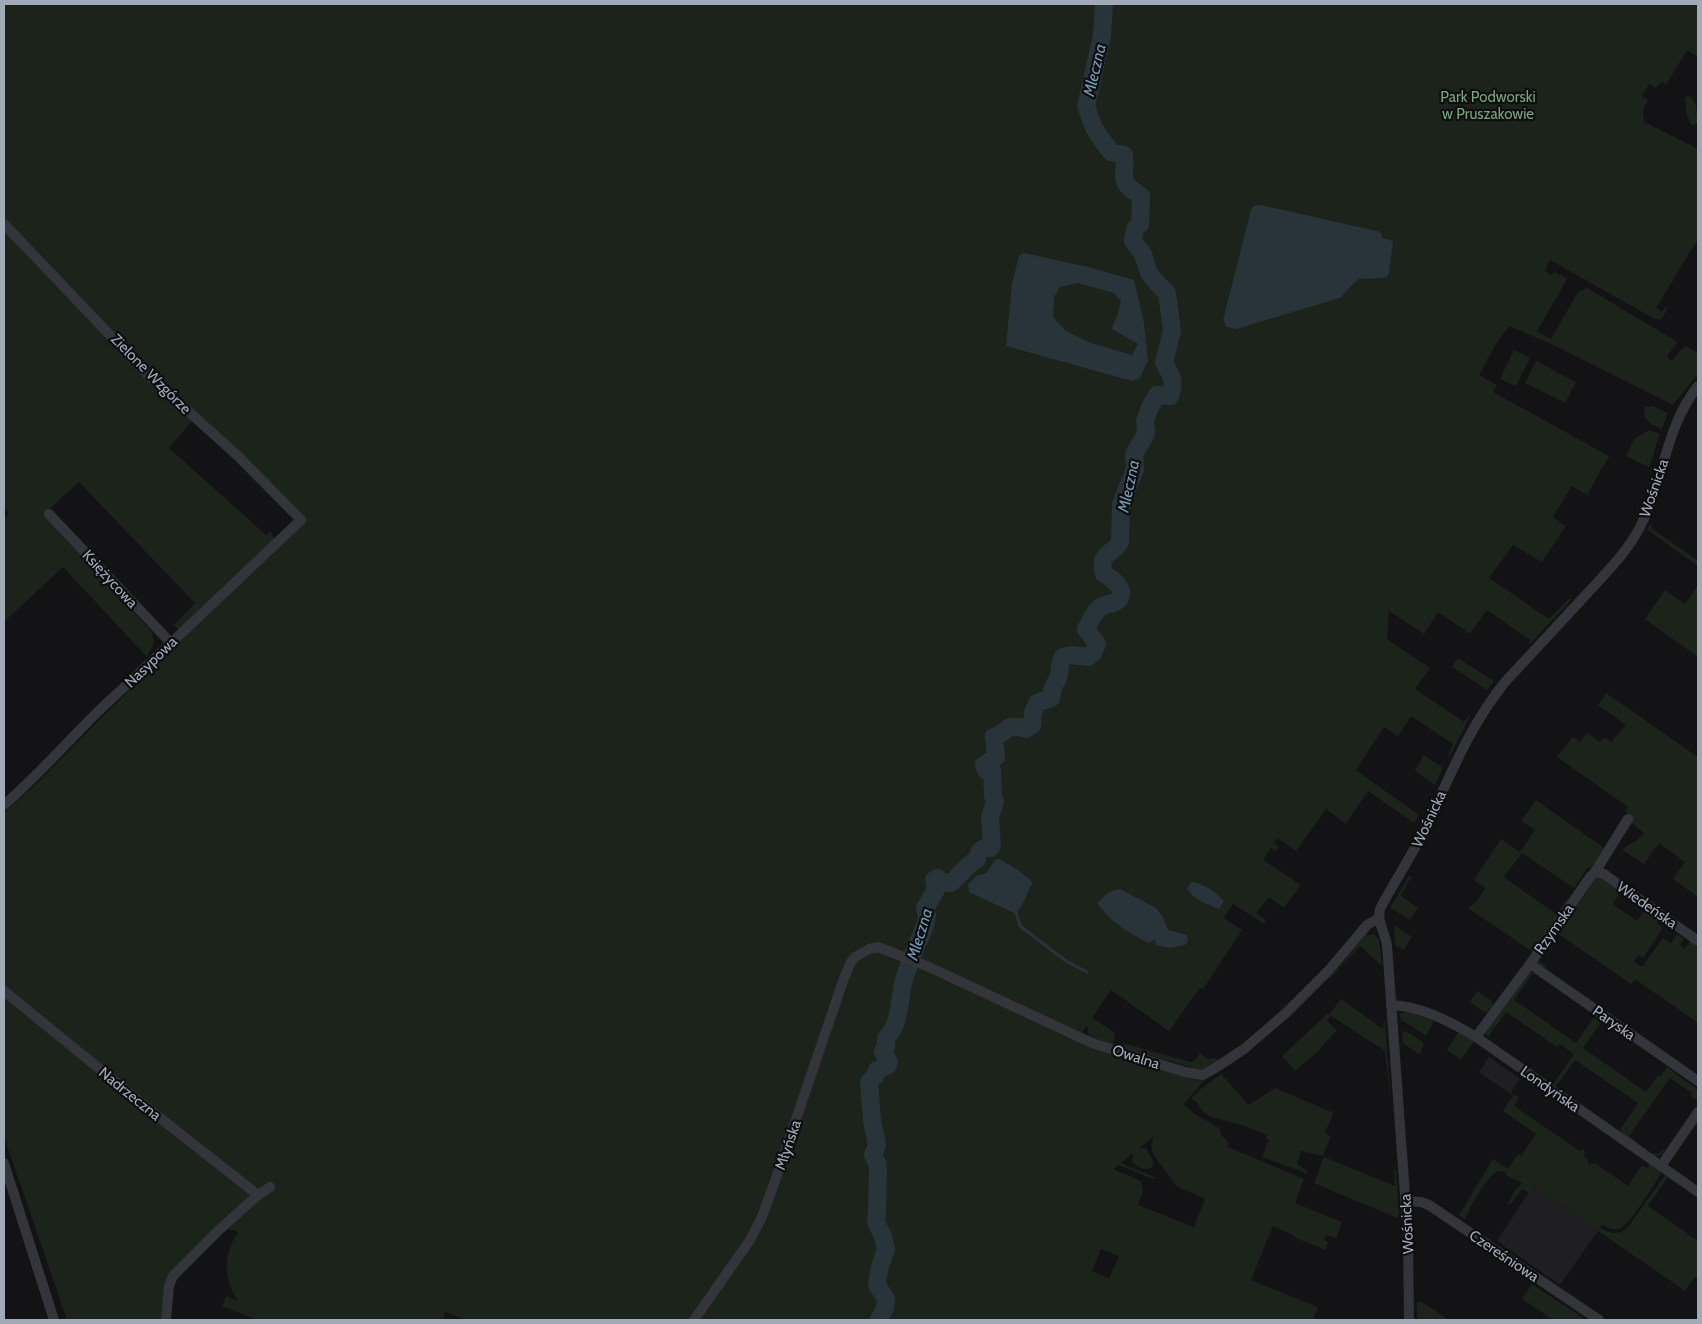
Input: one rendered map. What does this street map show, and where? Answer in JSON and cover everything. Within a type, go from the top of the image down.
[{"type":"street","name":"Zielone Wzgórze","points":[[4,224],[150,376],[239,457],[301,520]]},
{"type":"street","name":"Wośnicka","points":[[1409,1320],[1406,1201],[1388,945],[1378,918],[1380,909],[1414,852],[1462,748],[1489,702],[1505,682],[1614,564],[1640,528],[1676,423],[1688,399],[1698,386]]},
{"type":"street","name":"Księżycowa","points":[[50,514],[171,643]]},
{"type":"street","name":"Nasypowa","points":[[4,805],[30,783],[106,704],[136,678],[301,520]]},
{"type":"street","name":"Rzymska","points":[[1476,1037],[1595,872],[1628,819]]},
{"type":"street","name":"Wiedeńska","points":[[1595,872],[1604,874],[1698,941]]},
{"type":"street","name":"Owalna","points":[[856,957],[869,949],[878,947],[917,962],[1092,1043],[1185,1072],[1204,1075],[1244,1049],[1286,1013],[1329,970],[1366,926],[1378,918]]},
{"type":"street","name":"Młyńska","points":[[694,1320],[750,1240],[760,1219],[774,1184],[844,978],[851,962],[856,957]]},
{"type":"street","name":"Paryska","points":[[1530,964],[1698,1081]]},
{"type":"street","name":"Nadrzeczna","points":[[4,991],[258,1195]]},
{"type":"street","name":"Londyńska","points":[[1391,1005],[1406,1006],[1442,1018],[1476,1037],[1698,1192]]},
{"type":"street","points":[[1661,1166],[1698,1112]]},
{"type":"street","points":[[4,1163],[54,1320]]},
{"type":"street","points":[[166,1320],[169,1286],[173,1276],[220,1229],[258,1195],[270,1187]]},
{"type":"street","name":"Czereśniowa","points":[[1406,1201],[1421,1202],[1429,1205],[1599,1320]]},
{"type":"shaded area","points":[[1261,205],[1381,232],[1382,238],[1393,241],[1387,277],[1359,279],[1340,298],[1236,329],[1227,327],[1223,320],[1251,210],[1254,206]]},
{"type":"shaded area","points":[[1024,253],[1088,267],[1134,280],[1144,323],[1148,361],[1139,379],[1132,381],[1006,346],[1012,283],[1019,256]],"holes":[[[1078,283],[1114,293],[1121,301],[1112,329],[1138,344],[1132,355],[1091,343],[1066,331],[1053,317],[1054,297],[1060,287]]]},
{"type":"shaded area","points":[[999,859],[1017,869],[1033,883],[1023,904],[1014,913],[969,892],[968,885],[976,876],[986,873],[995,860]]},
{"type":"shaded area","points":[[1191,882],[1205,886],[1221,898],[1224,901],[1219,909],[1193,896],[1187,889]]},
{"type":"shaded area","points":[[1120,889],[1156,908],[1163,917],[1168,930],[1187,935],[1188,940],[1185,945],[1170,948],[1156,945],[1156,942],[1153,940],[1149,943],[1127,931],[1114,921],[1097,903],[1109,892]]},
{"type":"shaded area","points":[[1489,1057],[1520,1079],[1511,1092],[1514,1094],[1512,1095],[1479,1072]]},
{"type":"shaded area","points":[[1533,1186],[1598,1231],[1560,1285],[1497,1241]]},
{"type":"green space","name":"Park Podworski w Pruszakowie","points":[[4,4],[1698,4],[1698,57],[1687,50],[1666,85],[1661,82],[1656,88],[1649,84],[1642,96],[1648,100],[1643,111],[1644,122],[1698,149],[1698,239],[1656,308],[1662,312],[1666,306],[1668,308],[1661,320],[1653,318],[1550,260],[1545,270],[1551,275],[1554,272],[1567,278],[1537,331],[1551,339],[1578,292],[1587,288],[1676,341],[1677,343],[1667,356],[1671,361],[1686,346],[1698,353],[1698,374],[1673,405],[1553,345],[1509,326],[1496,344],[1479,375],[1497,385],[1493,392],[1609,456],[1587,495],[1572,486],[1553,517],[1566,526],[1542,562],[1513,545],[1489,578],[1549,619],[1570,598],[1571,600],[1529,645],[1530,640],[1487,610],[1470,634],[1438,612],[1424,634],[1389,611],[1387,639],[1430,668],[1415,689],[1464,722],[1470,716],[1450,756],[1448,755],[1453,744],[1411,716],[1398,736],[1384,727],[1356,770],[1419,815],[1414,823],[1368,791],[1346,824],[1326,809],[1296,851],[1277,838],[1274,843],[1279,846],[1276,851],[1271,848],[1263,860],[1301,885],[1284,908],[1269,897],[1256,913],[1266,920],[1264,924],[1233,904],[1224,918],[1242,930],[1203,989],[1200,988],[1169,1031],[1111,990],[1092,1018],[1114,1032],[1113,1044],[1109,1045],[1089,1037],[1087,1025],[1083,1031],[1082,1036],[1118,1051],[1207,1077],[1184,1104],[1196,1115],[1219,1128],[1222,1136],[1228,1141],[1228,1147],[1304,1179],[1295,1203],[1342,1222],[1336,1238],[1326,1235],[1324,1240],[1328,1242],[1326,1250],[1298,1239],[1273,1226],[1251,1280],[1318,1307],[1313,1320],[467,1320],[445,1312],[443,1320],[258,1320],[222,1306],[226,1296],[238,1301],[229,1284],[227,1266],[230,1249],[238,1232],[226,1228],[174,1282],[164,1311],[164,1320],[67,1320],[4,1137],[4,813],[35,785],[167,652],[304,523],[302,517],[240,456],[150,375],[84,302],[79,307],[146,378],[192,421],[169,448],[266,535],[270,531],[275,540],[179,630],[174,625],[195,603],[79,482],[44,514],[152,632],[154,642],[147,657],[63,567],[4,622],[4,519],[9,514],[4,508]],"holes":[[[1154,1136],[1151,1145],[1153,1154],[1176,1186],[1205,1199],[1194,1227],[1138,1205],[1143,1192],[1141,1181],[1113,1169],[1119,1165],[1153,1179],[1157,1178],[1121,1163],[1133,1153],[1132,1161],[1136,1165],[1143,1169],[1151,1168],[1154,1163],[1148,1151],[1145,1148],[1139,1149]],[[1101,1249],[1119,1256],[1109,1278],[1092,1271]]]},
{"type":"green space","points":[[1690,96],[1694,101],[1697,111],[1698,122],[1694,125],[1691,125],[1686,112],[1685,97]]},
{"type":"green space","points":[[1514,350],[1530,358],[1516,386],[1500,379]]},
{"type":"green space","points":[[1536,361],[1576,382],[1565,403],[1525,383]]},
{"type":"green space","points":[[1652,406],[1668,413],[1662,429],[1652,425],[1644,417],[1645,407]]},
{"type":"green space","points":[[1649,430],[1660,434],[1649,467],[1626,456],[1634,439]]},
{"type":"green space","points":[[1651,523],[1651,528],[1698,561],[1698,566],[1649,531],[1647,529]]},
{"type":"green space","points":[[1698,585],[1698,657],[1645,619],[1665,590],[1685,604]]},
{"type":"green space","points":[[1458,658],[1494,681],[1487,690],[1452,667]]},
{"type":"green space","points":[[1606,693],[1698,757],[1698,897],[1673,879],[1685,862],[1659,843],[1644,864],[1622,850],[1644,833],[1630,822],[1633,818],[1625,811],[1628,807],[1557,757],[1573,737],[1580,742],[1587,733],[1600,742],[1605,737],[1611,742],[1626,725],[1598,705]]},
{"type":"green space","points":[[1424,755],[1443,768],[1435,785],[1415,771]]},
{"type":"green space","points":[[1536,800],[1604,848],[1591,868],[1588,867],[1574,888],[1522,853],[1504,877],[1556,914],[1568,900],[1534,953],[1468,908],[1477,901],[1485,888],[1474,880],[1501,839],[1520,852],[1535,830],[1521,821]]},
{"type":"green space","points":[[1409,876],[1412,878],[1409,880],[1401,896],[1418,908],[1410,920],[1390,908]]},
{"type":"green space","points":[[1600,877],[1621,891],[1613,904],[1637,921],[1644,911],[1627,899],[1628,897],[1660,919],[1657,924],[1663,928],[1643,958],[1639,955],[1634,961],[1642,967],[1663,938],[1671,943],[1677,934],[1684,939],[1680,945],[1685,949],[1691,940],[1698,945],[1698,1023],[1635,979],[1631,984],[1557,933],[1539,958],[1540,962],[1546,966],[1545,969],[1536,962],[1595,878]]},
{"type":"green space","points":[[1394,925],[1412,937],[1404,950],[1395,945]]},
{"type":"green space","points":[[1366,933],[1368,935],[1374,934],[1379,939],[1382,966],[1360,946],[1330,979],[1329,978]]},
{"type":"green space","points":[[1530,972],[1535,974],[1531,975],[1514,1000],[1576,1043],[1594,1017],[1601,1022],[1583,1048],[1646,1092],[1658,1075],[1660,1077],[1667,1067],[1698,1090],[1697,1100],[1691,1096],[1692,1093],[1670,1078],[1629,1136],[1651,1153],[1659,1154],[1663,1149],[1665,1150],[1660,1155],[1654,1156],[1621,1134],[1620,1130],[1638,1103],[1575,1060],[1556,1086],[1553,1084],[1574,1054],[1560,1044],[1557,1047],[1506,1012],[1488,1037],[1485,1033]]},
{"type":"green space","points":[[1477,991],[1492,1001],[1493,1005],[1486,1013],[1470,1002]]},
{"type":"green space","points":[[1341,999],[1383,1029],[1385,1021],[1391,1105],[1385,1051],[1331,1016],[1327,1021],[1337,1030],[1317,1052],[1295,1071],[1282,1056],[1327,1014],[1329,1015]]},
{"type":"green space","points":[[1405,1012],[1434,1020],[1426,1036],[1403,1021],[1401,1022],[1400,1014]]},
{"type":"green space","points":[[1402,1031],[1407,1032],[1424,1043],[1420,1055],[1403,1043]]},
{"type":"green space","points":[[1459,1031],[1474,1041],[1461,1060],[1447,1050]]},
{"type":"green space","points":[[1122,1043],[1191,1062],[1200,1053],[1208,1059],[1217,1058],[1218,1062],[1205,1069],[1196,1069],[1121,1047]]},
{"type":"green space","points":[[1221,1074],[1249,1105],[1275,1088],[1334,1113],[1325,1132],[1331,1137],[1324,1156],[1301,1151],[1297,1164],[1306,1170],[1308,1174],[1262,1157],[1269,1140],[1266,1139],[1267,1135],[1209,1116],[1203,1112],[1191,1098]]},
{"type":"green space","points":[[1514,1094],[1519,1097],[1514,1106],[1580,1151],[1582,1149],[1585,1151],[1584,1157],[1588,1159],[1588,1165],[1595,1163],[1628,1186],[1642,1165],[1647,1168],[1650,1164],[1661,1172],[1625,1225],[1616,1229],[1602,1225],[1600,1228],[1608,1232],[1618,1233],[1628,1227],[1665,1175],[1668,1177],[1648,1206],[1698,1241],[1698,1278],[1695,1277],[1685,1291],[1533,1186],[1529,1193],[1522,1189],[1510,1205],[1508,1204],[1515,1190],[1522,1183],[1509,1177],[1504,1171],[1498,1171],[1493,1174],[1470,1207],[1465,1219],[1459,1215],[1493,1159],[1508,1169],[1518,1154],[1521,1156],[1536,1134],[1503,1111]]},
{"type":"green space","points":[[1324,1156],[1395,1186],[1394,1169],[1396,1170],[1399,1217],[1397,1218],[1314,1183]]},
{"type":"green space","points":[[1532,1284],[1586,1320],[1553,1320],[1522,1299]]},
{"type":"green space","points":[[1417,1302],[1422,1302],[1446,1318],[1445,1320],[1425,1320],[1422,1318],[1417,1320]]},
{"type":"waterway","name":"Mleczna","points":[[879,1320],[885,1308],[886,1299],[877,1285],[880,1266],[886,1249],[876,1222],[878,1169],[873,1155],[877,1145],[872,1120],[869,1082],[875,1076],[877,1070],[888,1065],[889,1062],[883,1052],[886,1047],[886,1038],[894,1027],[905,976],[926,922],[925,908],[936,890],[934,880],[938,878],[942,882],[951,883],[977,859],[981,850],[992,846],[990,817],[995,802],[992,771],[986,770],[984,765],[996,757],[994,737],[1014,726],[1026,729],[1032,725],[1033,713],[1037,703],[1051,698],[1063,657],[1071,655],[1088,657],[1093,653],[1097,644],[1086,629],[1099,608],[1117,601],[1120,597],[1121,593],[1118,585],[1104,574],[1104,558],[1120,542],[1121,504],[1135,469],[1134,454],[1146,434],[1145,421],[1150,407],[1157,395],[1170,396],[1173,387],[1171,375],[1164,363],[1172,331],[1167,293],[1149,273],[1143,254],[1133,241],[1135,229],[1140,224],[1141,196],[1126,183],[1124,155],[1111,152],[1094,128],[1086,106],[1102,36],[1104,4]]},
{"type":"waterway","points":[[1016,912],[1020,926],[1066,961],[1087,972]]}]
